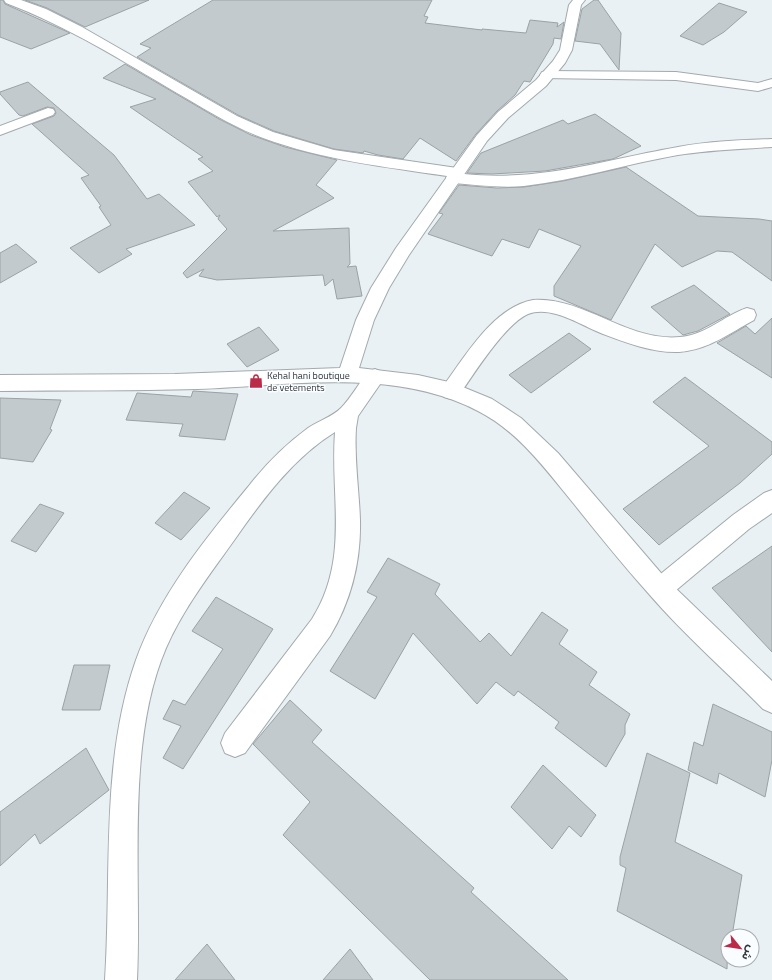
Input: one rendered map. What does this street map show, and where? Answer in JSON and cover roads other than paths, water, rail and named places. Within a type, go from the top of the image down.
[{"type":"street","points":[[10,0],[72,27],[232,119],[268,135],[332,154],[492,182],[522,181],[588,171],[678,151],[708,147],[772,143]]},
{"type":"street","points":[[347,374],[365,320],[380,288],[402,252],[482,138],[547,75],[566,50],[575,5],[579,0]]},
{"type":"street","points":[[547,75],[676,76],[758,87],[772,83]]},
{"type":"street","points":[[0,131],[48,112]]},
{"type":"street","points":[[451,391],[470,363],[507,320],[518,311],[529,307],[539,306],[558,308],[619,332],[658,344],[679,345],[697,342],[747,315]]},
{"type":"street","points":[[0,383],[196,381],[347,374],[375,376],[438,386],[451,391],[487,406],[506,418],[535,442],[660,589],[701,632],[772,700]]},
{"type":"street","points":[[121,980],[125,795],[130,740],[139,689],[150,658],[172,610],[188,585],[257,492],[300,447],[319,431],[348,414],[375,376]]},
{"type":"street","points":[[235,743],[318,632],[332,608],[338,592],[345,562],[348,536],[348,502],[344,445],[348,414]]},
{"type":"street","points":[[660,589],[741,522],[772,500]]},
{"type":"place","name":"Kehal hani boutique de vetements","points":[[256,381]]}]
